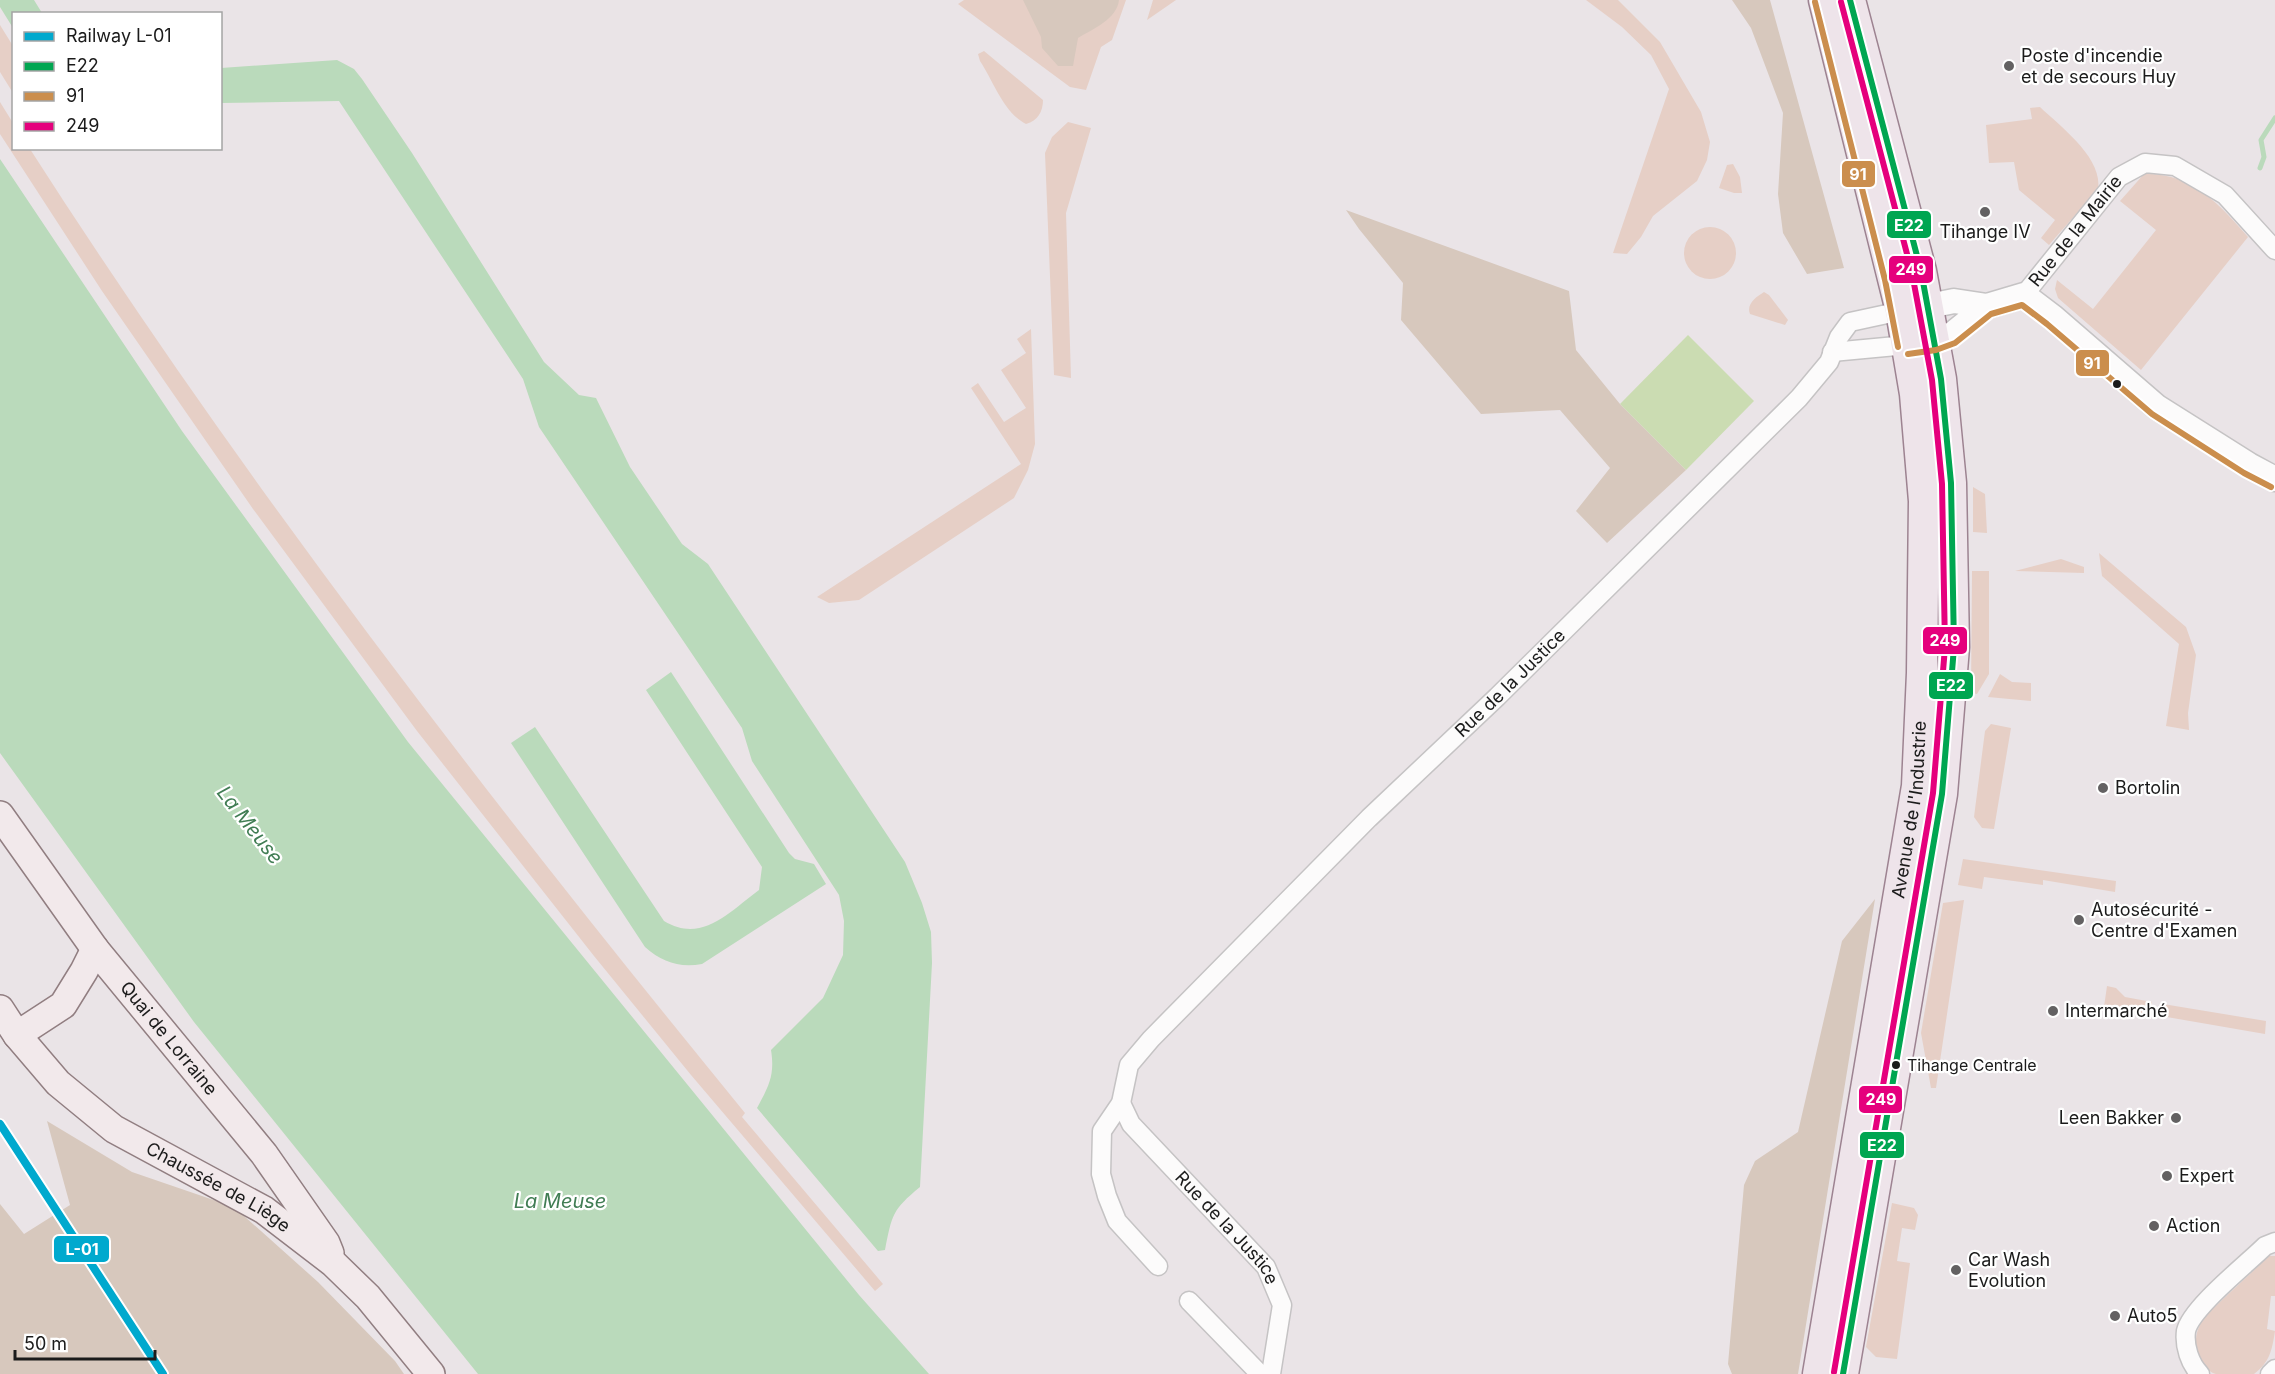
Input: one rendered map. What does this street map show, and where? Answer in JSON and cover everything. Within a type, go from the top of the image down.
[{"type":"main road","name":"Avenue de l'Industrie","points":[[1824,0],[1925,307]]},
{"type":"main road","name":"Avenue de l'Industrie","points":[[1818,1374],[1917,786],[1922,673],[1924,501],[1915,394],[1925,307],[1903,195],[1850,0]]},
{"type":"main road","name":"Avenue de l'Industrie","points":[[1843,1374],[1942,794],[1954,647],[1951,483],[1942,391],[1921,343]]},
{"type":"main road","name":"Quai de Lorraine","points":[[0,815],[95,949],[264,1154],[326,1243],[333,1263]]},
{"type":"main road","points":[[17,1035],[63,1005],[95,949]]},
{"type":"main road","name":"Chaussée de Liège","points":[[0,1008],[17,1035],[58,1083],[114,1129],[264,1210],[333,1263],[368,1297],[431,1374]]},
{"type":"street","name":"Rue de la Mairie","points":[[2024,295],[2119,177],[2145,163],[2175,166],[2225,195],[2275,250]]},
{"type":"street","points":[[1832,352],[1921,343],[1960,330],[1987,306],[2024,295],[2157,406],[2275,479]]},
{"type":"street","points":[[1925,307],[1954,301],[1987,306]]},
{"type":"street","name":"Rue de la Justice","points":[[1158,1266],[1117,1221],[1101,1174],[1102,1131],[1121,1103],[1129,1065],[1151,1039],[1369,818],[1497,697],[1799,398],[1829,362],[1832,352],[1850,322],[1925,307]]},
{"type":"street","name":"Rue de la Justice","points":[[1121,1103],[1131,1124],[1266,1267],[1282,1305],[1271,1374]]},
{"type":"street","points":[[2200,1374],[2195,1369],[2187,1351],[2186,1331],[2195,1314],[2265,1246],[2275,1242]]},
{"type":"street","points":[[1189,1301],[1260,1374]]},
{"type":"street","points":[[2270,1374],[2275,1369]]},
{"type":"shaded area","points":[[964,0],[1126,0],[1112,40],[1101,47],[1086,90],[1070,87],[958,4]]},
{"type":"shaded area","points":[[1023,0],[1119,0],[1114,13],[1109,18],[1078,38],[1073,66],[1058,66],[1042,48],[1041,37]]},
{"type":"shaded area","points":[[1153,0],[1176,0],[1147,20]]},
{"type":"shaded area","points":[[1586,0],[1618,0],[1660,42],[1701,112],[1710,142],[1707,160],[1697,181],[1653,216],[1641,237],[1627,254],[1613,253],[1669,89],[1651,55],[1622,27]]},
{"type":"shaded area","points":[[1732,0],[1770,0],[1844,268],[1807,274],[1783,233],[1778,194],[1783,113],[1751,28]]},
{"type":"shaded area","points":[[0,25],[12,44],[12,91],[0,72]]},
{"type":"shaded area","points":[[984,51],[1043,100],[1041,112],[1034,121],[1026,124],[1018,119],[1005,104],[980,61],[978,54]]},
{"type":"shaded area","points":[[0,102],[12,121],[12,150],[31,150],[112,274],[284,520],[465,761],[745,1113],[742,1117],[883,1284],[875,1291],[691,1075],[417,731],[253,509],[102,291],[0,134]]},
{"type":"shaded area","points":[[2040,107],[2079,144],[2094,166],[2098,177],[2098,189],[2049,245],[2041,238],[2055,220],[2019,190],[2014,162],[1989,163],[1986,125],[2032,119],[2030,108]]},
{"type":"shaded area","points":[[1068,122],[1091,128],[1066,213],[1071,378],[1054,375],[1045,153],[1052,137]]},
{"type":"shaded area","points":[[1733,164],[1740,177],[1742,193],[1719,188],[1727,165]]},
{"type":"shaded area","points":[[2144,174],[2176,178],[2190,184],[2215,202],[2248,237],[2141,370],[2058,298],[2055,289],[2057,280],[2093,309],[2156,230],[2120,201]]},
{"type":"shaded area","points":[[1346,210],[1569,291],[1576,350],[1620,404],[1686,470],[1607,543],[1576,511],[1610,468],[1560,410],[1481,414],[1401,320],[1403,283]]},
{"type":"shaded area","points":[[1710,227],[1724,231],[1732,239],[1736,253],[1732,267],[1724,275],[1710,279],[1696,275],[1688,267],[1684,253],[1688,239],[1696,231]]},
{"type":"shaded area","points":[[1764,292],[1769,295],[1788,320],[1785,325],[1750,314],[1749,307]]},
{"type":"shaded area","points":[[1031,329],[1035,444],[1028,470],[1014,498],[859,600],[829,603],[817,597],[1021,464],[971,388],[978,383],[1004,422],[1026,408],[1001,370],[1026,353],[1017,339]]},
{"type":"shaded area","points":[[1688,335],[1754,401],[1686,470],[1620,404]]},
{"type":"shaded area","points":[[1973,487],[1985,494],[1987,533],[1973,532]]},
{"type":"shaded area","points":[[2099,553],[2186,627],[2196,655],[2188,713],[2189,730],[2166,726],[2179,644],[2102,576]]},
{"type":"shaded area","points":[[2061,559],[2084,567],[2084,573],[2015,571]]},
{"type":"shaded area","points":[[1972,571],[1989,571],[1989,674],[1977,694],[1971,693]]},
{"type":"shaded area","points":[[2000,674],[2012,682],[2031,683],[2031,701],[1988,697]]},
{"type":"shaded area","points":[[1991,724],[2011,728],[1994,829],[1982,828],[1974,817],[1985,731]]},
{"type":"shaded area","points":[[1963,859],[2116,881],[2115,892],[2043,880],[2043,885],[1984,877],[1982,889],[1958,885]]},
{"type":"shaded area","points":[[1875,899],[1798,1374],[1732,1374],[1728,1364],[1744,1185],[1755,1161],[1798,1132],[1842,941]]},
{"type":"shaded area","points":[[1964,900],[1936,1088],[1931,1088],[1921,1033],[1943,903]]},
{"type":"shaded area","points":[[2107,986],[2116,988],[2125,997],[2152,1002],[2150,1014],[2104,1007]]},
{"type":"shaded area","points":[[2163,1004],[2266,1021],[2265,1034],[2161,1016]]},
{"type":"shaded area","points":[[47,1121],[132,1172],[234,1207],[318,1282],[395,1361],[404,1374],[0,1374],[0,1204],[24,1234],[70,1205]]},
{"type":"shaded area","points":[[1892,1203],[1914,1208],[1918,1215],[1915,1230],[1902,1228],[1897,1261],[1910,1263],[1897,1359],[1876,1357],[1866,1347]]},
{"type":"shaded area","points":[[2269,1256],[2275,1256],[2275,1296],[2271,1296],[2267,1329],[2275,1331],[2269,1355],[2264,1365],[2254,1374],[2212,1373],[2200,1360],[2196,1348],[2196,1335],[2201,1323],[2204,1317]]},
{"type":"water","points":[[0,0],[34,0],[41,12],[12,12],[12,26],[0,7]]},
{"type":"water","points":[[337,60],[354,69],[412,153],[544,362],[579,395],[596,398],[630,467],[682,544],[708,564],[905,862],[931,932],[932,963],[920,1187],[898,1208],[889,1229],[885,1250],[878,1251],[757,1108],[770,1080],[771,1050],[823,998],[843,955],[844,921],[839,895],[752,761],[742,728],[539,427],[523,379],[339,101],[222,103],[222,68]]},
{"type":"water","name":"La Meuse","points":[[0,159],[182,431],[408,742],[859,1295],[929,1374],[478,1374],[194,1022],[0,753]]},
{"type":"water","points":[[671,672],[789,853],[795,859],[814,864],[826,884],[702,964],[694,965],[671,963],[645,947],[511,743],[535,727],[664,921],[691,929],[703,927],[726,916],[759,890],[762,867],[646,690]]},
{"type":"waterway","points":[[2260,168],[2264,157],[2261,140],[2275,118]]},
{"type":"rail line","name":"L-01","points":[[0,1124],[163,1374]]},
{"type":"transit line","name":"E22","points":[[1843,1374],[1942,794],[1954,647],[1951,483],[1941,379],[1921,271],[1850,0]]},
{"type":"transit line","name":"91","points":[[1815,2],[1885,280],[1898,347]]},
{"type":"transit line","name":"249","points":[[1834,1372],[1933,793],[1945,647],[1942,484],[1932,380],[1912,273],[1841,2]]},
{"type":"transit line","name":"91","points":[[1908,354],[1936,350],[1955,343],[1991,314],[2022,305],[2152,414],[2244,473],[2271,487]]},
{"type":"place","name":"Poste d'incendie et de secours Huy","points":[[2009,66]]},
{"type":"place","name":"Tihange IV","points":[[1985,212]]},
{"type":"place","name":"Bortolin","points":[[2103,788]]},
{"type":"place","name":"Autosécurité - Centre d'Examen","points":[[2079,920]]},
{"type":"place","name":"Intermarché","points":[[2053,1011]]},
{"type":"place","name":"Tihange Centrale","points":[[1896,1065]]},
{"type":"place","name":"Leen Bakker","points":[[2176,1118]]},
{"type":"place","name":"Expert","points":[[2167,1176]]},
{"type":"place","name":"Action","points":[[2154,1226]]},
{"type":"place","name":"Car Wash Evolution","points":[[1956,1270]]},
{"type":"place","name":"Auto5","points":[[2115,1316]]}]
